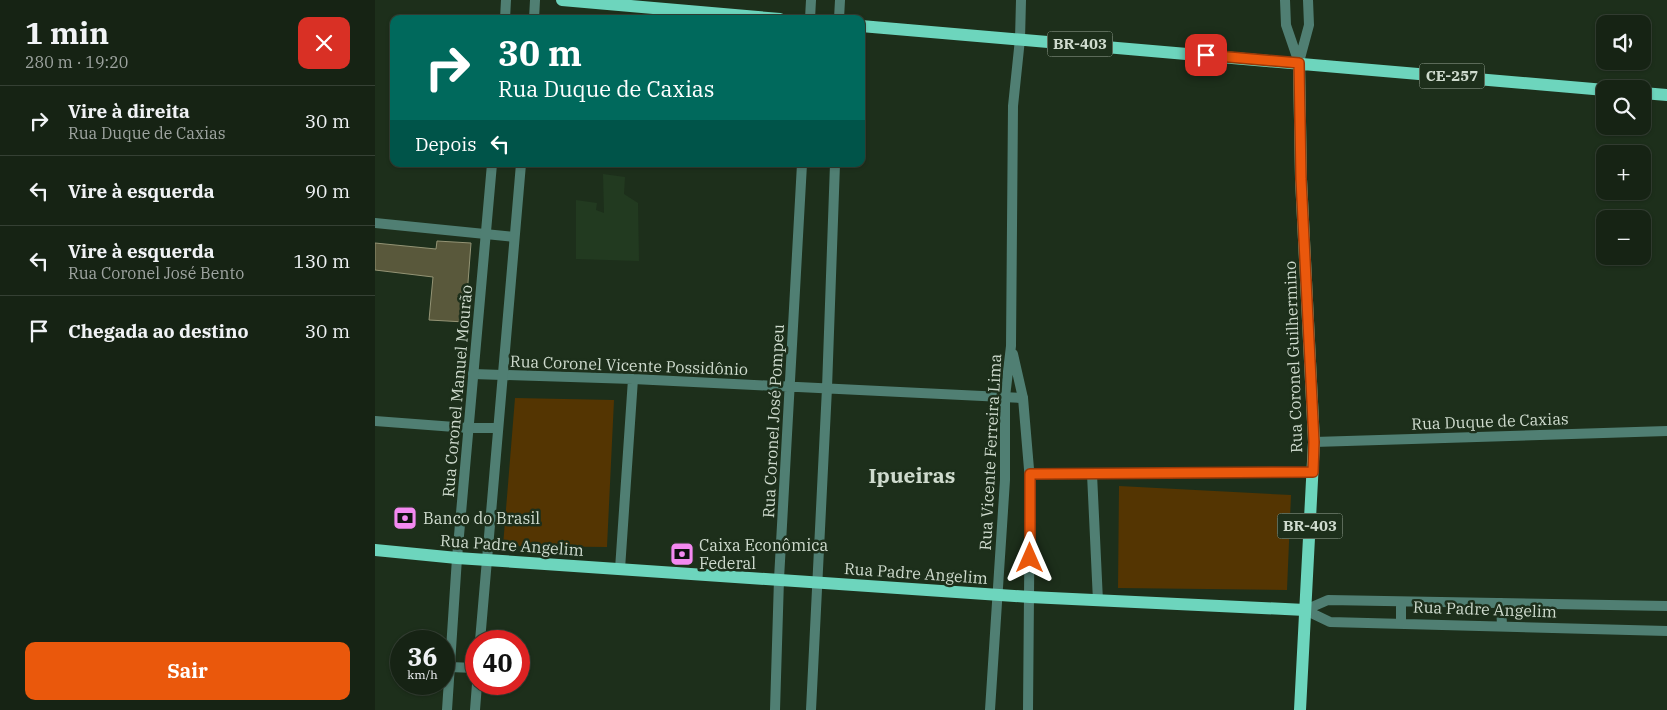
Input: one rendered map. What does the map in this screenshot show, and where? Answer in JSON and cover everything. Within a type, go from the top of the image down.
[{"type":"main road","points":[[562,0],[734,15]]},
{"type":"main road","name":"BR-403","points":[[865,26],[1299,63]]},
{"type":"main road","name":"CE-257","points":[[1299,63],[1596,89]]},
{"type":"main road","name":"Rua Coronel Guilhermino","points":[[1299,63],[1301,179],[1314,442],[1300,710]]},
{"type":"main road","points":[[1651,94],[1667,95]]},
{"type":"main road","name":"Rua Padre Angelim","points":[[375,550],[457,558],[998,595],[1305,610]]},
{"type":"street","points":[[505,15],[506,0]]},
{"type":"street","points":[[534,15],[535,0]]},
{"type":"street","points":[[809,15],[811,0]]},
{"type":"street","points":[[839,15],[840,0]]},
{"type":"street","name":"Rua Vicente Ferreira Lima","points":[[990,710],[1005,480],[1005,397],[1011,346],[1013,106],[1021,0]]},
{"type":"street","name":"Rua Coronel Guilhermino","points":[[1285,0],[1286,25],[1299,63]]},
{"type":"street","name":"Rua Coronel Guilhermino","points":[[1299,63],[1309,25],[1308,0]]},
{"type":"street","name":"Rua Coronel Manuel Mourão","points":[[452,630],[492,167]]},
{"type":"street","points":[[481,630],[521,167]]},
{"type":"street","name":"Rua Coronel José Pompeu","points":[[775,710],[779,580],[802,167]]},
{"type":"street","points":[[811,710],[827,388],[835,167]]},
{"type":"street","points":[[375,223],[514,237]]},
{"type":"street","name":"Rua Vicente Ferreira Lima","points":[[1011,346],[1023,398],[1030,474],[1028,710]]},
{"type":"street","name":"Rua Coronel Vicente Possidônio","points":[[473,374],[633,379],[1023,398]]},
{"type":"street","points":[[620,569],[633,379]]},
{"type":"street","points":[[375,421],[469,428],[498,428]]},
{"type":"street","name":"Rua Duque de Caxias","points":[[1314,442],[1667,431]]},
{"type":"street","points":[[1030,474],[1313,472]]},
{"type":"street","points":[[1092,474],[1098,601]]},
{"type":"street","name":"Rua Padre Angelim","points":[[1305,610],[1328,600],[1667,606]]},
{"type":"street","points":[[1401,602],[1401,624]]},
{"type":"street","points":[[1501,603],[1502,626]]},
{"type":"street","name":"Rua Padre Angelim","points":[[1305,610],[1330,622],[1667,631]]},
{"type":"street","name":"Rua Coronel Manuel Mourão","points":[[447,710],[448,695]]},
{"type":"street","points":[[475,710],[476,695]]},
{"type":"shaded area","points":[[603,174],[625,177],[624,194],[638,203],[639,261],[576,259],[576,200],[597,203],[596,210],[604,213]]},
{"type":"shaded area","points":[[515,398],[614,400],[607,547],[503,546]]},
{"type":"shaded area","points":[[1119,486],[1291,495],[1287,590],[1118,588]]},
{"type":"building","points":[[437,241],[471,243],[465,322],[429,320],[433,277],[375,270],[375,243],[436,249]]},
{"type":"place","name":"Banco do Brasil","points":[[405,518]]},
{"type":"place","name":"Caixa Econômica Federal","points":[[682,554]]},
{"type":"district","name":"Ipueiras","points":[[912,476]]},
{"type":"route","points":[[1030,558],[1030,474],[1313,472],[1314,442],[1301,179],[1299,63],[1206,55]]}]
